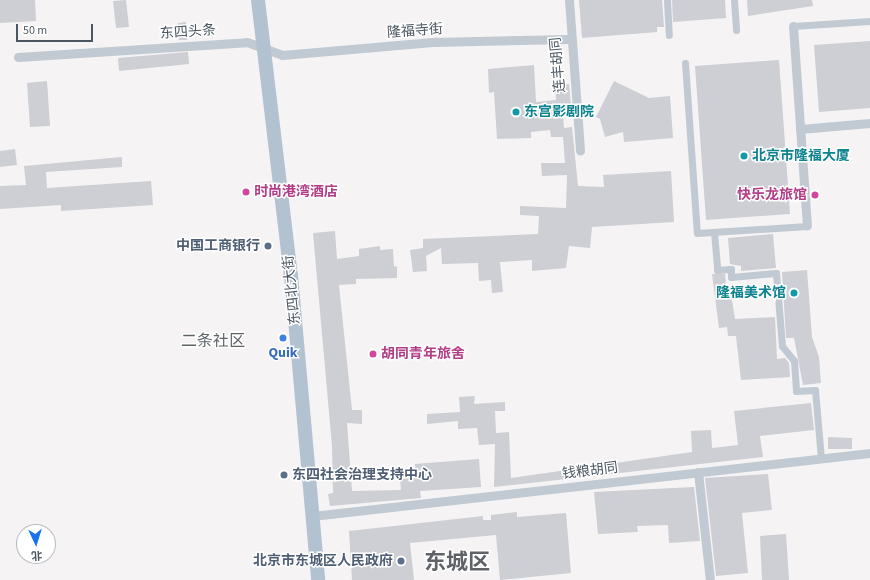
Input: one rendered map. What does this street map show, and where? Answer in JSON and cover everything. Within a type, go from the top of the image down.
[{"type":"main road","name":"东四北大街","points":[[258,0],[291,275],[318,580]]},
{"type":"street","name":"连丰胡同","points":[[569,0],[569,39],[580,151]]},
{"type":"street","points":[[667,0],[669,35]]},
{"type":"street","points":[[734,0],[736,30]]},
{"type":"street","points":[[685,63],[697,233],[807,226],[793,26],[870,20]]},
{"type":"street","name":"隆福寺街","points":[[263,48],[282,54],[435,42],[569,39]]},
{"type":"street","name":"东四头条","points":[[18,57],[247,42],[263,48]]},
{"type":"street","points":[[800,129],[870,123]]},
{"type":"street","points":[[714,232],[717,270],[731,269],[731,277],[776,274],[782,346],[794,361],[796,391],[816,390],[821,458]]},
{"type":"street","name":"钱粮胡同","points":[[312,516],[870,453]]},
{"type":"street","points":[[698,472],[710,580]]},
{"type":"building","points":[[0,0],[35,0],[36,21],[0,23]]},
{"type":"building","points":[[126,0],[129,27],[116,28],[113,1]]},
{"type":"building","points":[[579,0],[662,0],[664,27],[657,27],[657,32],[582,38]]},
{"type":"building","points":[[672,0],[725,0],[726,18],[673,22]]},
{"type":"building","points":[[747,0],[812,0],[813,6],[748,16]]},
{"type":"building","points":[[186,22],[187,40],[179,40],[178,23]]},
{"type":"building","points":[[870,41],[870,108],[819,112],[814,45]]},
{"type":"building","points":[[188,52],[189,64],[119,71],[118,58]]},
{"type":"building","name":"北京市隆福大厦","points":[[779,60],[790,214],[706,220],[695,66]]},
{"type":"building","points":[[534,65],[536,102],[556,100],[555,85],[569,84],[571,105],[562,105],[564,128],[572,127],[578,186],[604,187],[603,175],[671,171],[674,222],[592,227],[590,248],[569,246],[566,268],[532,271],[532,260],[500,262],[503,292],[492,293],[491,280],[479,281],[478,263],[442,264],[441,248],[426,256],[427,271],[413,272],[410,250],[423,248],[423,239],[538,234],[539,216],[520,215],[520,206],[566,208],[567,175],[542,176],[541,163],[565,163],[563,137],[551,137],[550,130],[531,132],[531,138],[497,139],[494,92],[489,93],[488,69]]},
{"type":"building","points":[[47,81],[50,126],[30,127],[27,83]]},
{"type":"building","points":[[614,81],[649,98],[670,96],[673,138],[624,142],[623,132],[605,137],[600,119],[596,117]]},
{"type":"building","points":[[15,149],[17,165],[0,167],[0,151]]},
{"type":"building","points":[[122,157],[122,167],[46,172],[47,188],[151,181],[153,205],[61,211],[61,205],[0,209],[0,186],[26,185],[24,166]]},
{"type":"building","points":[[335,231],[337,259],[359,256],[359,249],[380,246],[380,250],[393,249],[394,267],[397,266],[397,278],[356,279],[356,284],[339,285],[352,410],[362,410],[362,424],[347,423],[352,491],[401,490],[400,479],[416,477],[415,464],[479,459],[481,487],[420,491],[421,498],[330,506],[328,494],[333,493],[332,446],[313,233]]},
{"type":"building","points":[[773,234],[776,268],[741,271],[741,266],[730,264],[728,238]]},
{"type":"building","points":[[807,270],[812,337],[819,357],[821,383],[803,385],[794,338],[786,338],[782,272]]},
{"type":"building","points":[[712,274],[725,274],[727,295],[731,294],[735,319],[775,317],[777,359],[785,358],[789,363],[790,377],[741,380],[736,336],[728,336],[727,327],[719,328]]},
{"type":"building","points":[[475,396],[474,404],[505,402],[505,411],[495,411],[496,433],[509,432],[511,478],[692,452],[691,431],[711,430],[712,448],[738,445],[734,411],[811,403],[814,430],[760,436],[763,457],[494,487],[495,444],[479,445],[477,428],[458,429],[458,421],[427,424],[427,414],[460,412],[459,397]]},
{"type":"building","points":[[828,437],[852,438],[852,449],[828,449]]},
{"type":"building","points":[[768,474],[772,510],[742,513],[748,573],[716,576],[705,478]]},
{"type":"building","points":[[694,487],[700,541],[669,543],[668,525],[637,526],[638,532],[598,534],[594,492]]},
{"type":"building","points":[[517,512],[517,517],[566,513],[571,573],[500,580],[496,535],[410,543],[414,580],[352,580],[349,531],[483,516],[483,520],[491,520],[491,515]]},
{"type":"building","points":[[786,534],[789,580],[762,580],[760,536]]},
{"type":"place","name":"东宫影剧院","points":[[516,112]]},
{"type":"place","name":"北京市隆福大厦","points":[[744,156]]},
{"type":"place","name":"时尚港湾酒店","points":[[246,192]]},
{"type":"place","name":"快乐龙旅馆","points":[[815,195]]},
{"type":"place","name":"中国工商银行","points":[[268,246]]},
{"type":"place","name":"隆福美术馆","points":[[794,293]]},
{"type":"place","name":"Quik","points":[[283,338]]},
{"type":"place","name":"胡同青年旅舍","points":[[373,354]]},
{"type":"place","name":"东四社会治理支持中心","points":[[284,475]]},
{"type":"place","name":"北京市东城区人民政府","points":[[401,561]]},
{"type":"district","name":"二条社区","points":[[213,341]]},
{"type":"district","name":"东城区","points":[[457,563]]}]
